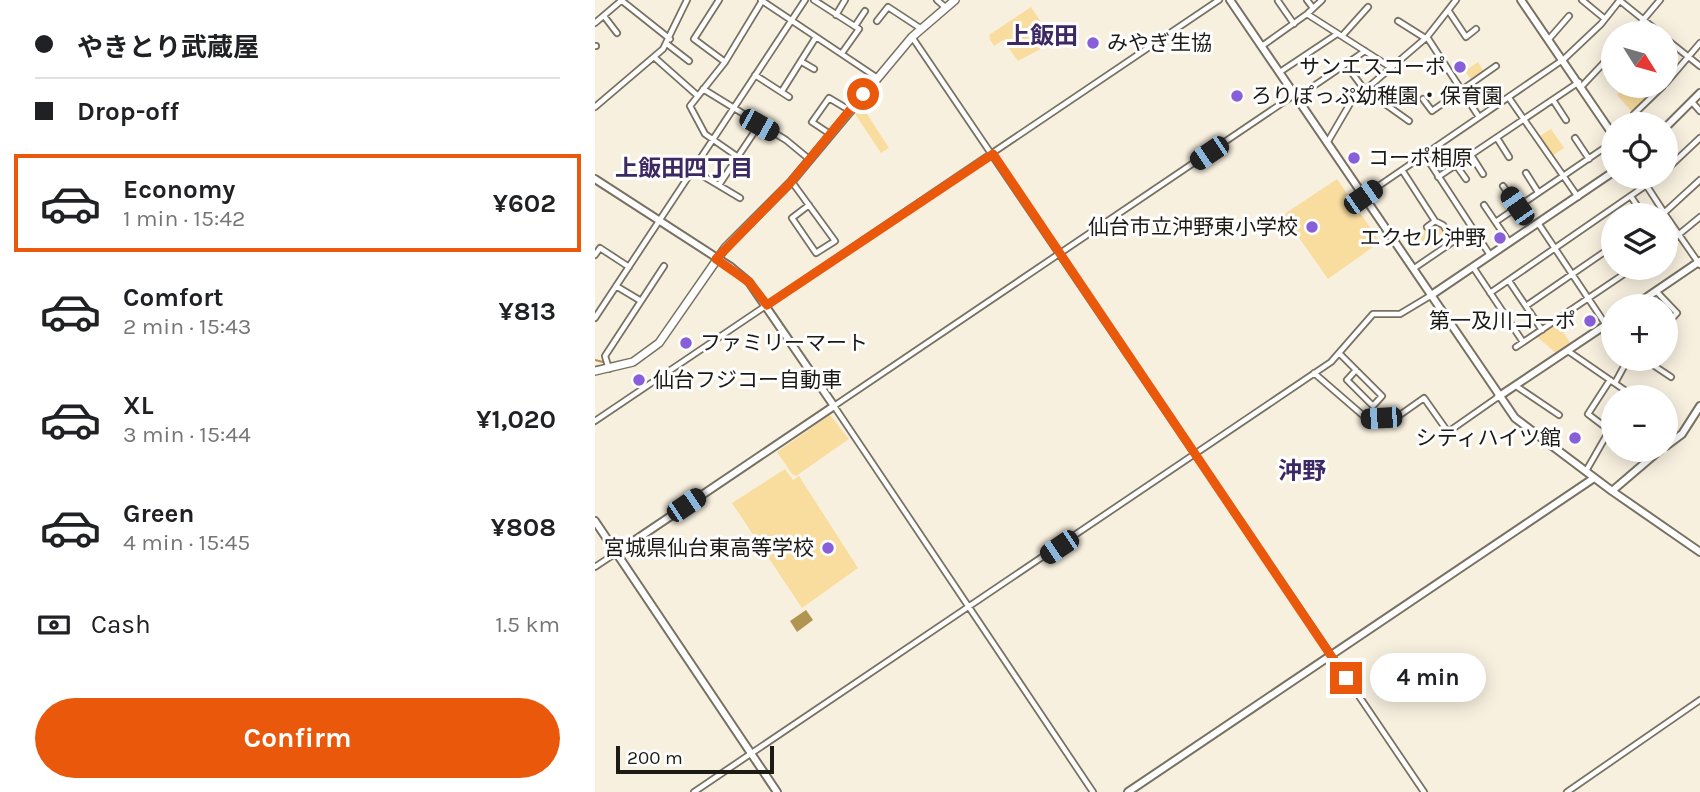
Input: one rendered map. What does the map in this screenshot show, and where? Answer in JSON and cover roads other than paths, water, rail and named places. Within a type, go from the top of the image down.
[{"type":"main road","points":[[595,371],[610,370],[633,362],[659,343],[716,259],[791,182],[876,77],[920,28],[955,0]]},
{"type":"street","points":[[595,23],[622,0],[689,61]]},
{"type":"street","points":[[596,103],[654,57],[668,41],[687,0]]},
{"type":"street","points":[[719,0],[694,39],[725,62]]},
{"type":"street","points":[[595,318],[806,0]]},
{"type":"street","points":[[814,0],[859,29],[842,54]]},
{"type":"street","points":[[836,15],[845,0]]},
{"type":"street","points":[[937,0],[945,7]]},
{"type":"street","points":[[595,421],[1219,0]]},
{"type":"street","points":[[1230,0],[1498,397],[1526,428],[1700,551]]},
{"type":"street","points":[[1307,0],[1313,8]]},
{"type":"street","points":[[1262,46],[1322,0]]},
{"type":"street","points":[[1327,144],[1351,102],[1426,37],[1456,0]]},
{"type":"street","points":[[1521,0],[1601,116]]},
{"type":"street","points":[[1582,0],[1605,19]]},
{"type":"street","points":[[1363,197],[1564,59],[1605,19],[1620,0],[1644,20],[1660,0]]},
{"type":"street","points":[[738,157],[705,134],[690,106],[725,62],[761,1],[876,77]]},
{"type":"street","points":[[1278,1],[1294,24]]},
{"type":"street","points":[[877,21],[888,7],[920,28]]},
{"type":"street","points":[[1279,73],[1339,35],[1368,7]]},
{"type":"street","points":[[1448,10],[1466,37],[1476,29]]},
{"type":"street","points":[[855,26],[865,11]]},
{"type":"street","points":[[1307,14],[1390,67]]},
{"type":"street","points":[[604,16],[617,33]]},
{"type":"street","points":[[1549,39],[1569,16]]},
{"type":"street","points":[[1398,21],[1426,37],[1479,117]]},
{"type":"street","points":[[782,91],[816,37]]},
{"type":"street","points":[[912,37],[1424,792]]},
{"type":"street","points":[[1678,69],[1700,43]]},
{"type":"street","points":[[1678,49],[1700,65]]},
{"type":"street","points":[[595,567],[1364,51]]},
{"type":"street","points":[[654,57],[698,96]]},
{"type":"street","points":[[802,62],[814,69]]},
{"type":"street","points":[[1438,177],[1581,84],[1601,65]]},
{"type":"street","points":[[1423,99],[1432,111],[1496,66]]},
{"type":"street","points":[[1352,73],[1364,89],[1409,121]]},
{"type":"street","points":[[755,75],[789,97]]},
{"type":"street","points":[[703,89],[786,140],[810,160]]},
{"type":"street","points":[[1678,115],[1700,93]]},
{"type":"street","points":[[830,134],[813,122],[829,97],[849,110]]},
{"type":"street","points":[[1509,98],[1578,197]]},
{"type":"street","points":[[1636,112],[1651,98]]},
{"type":"street","points":[[1553,100],[1566,120]]},
{"type":"street","points":[[1692,102],[1700,111]]},
{"type":"street","points":[[719,186],[759,125]]},
{"type":"street","points":[[1497,138],[1509,157]]},
{"type":"street","points":[[1575,138],[1589,159]]},
{"type":"street","points":[[1678,159],[1700,138]]},
{"type":"street","points":[[1497,221],[1601,150]]},
{"type":"street","points":[[1424,155],[1490,255]]},
{"type":"street","points":[[1471,155],[1483,174]]},
{"type":"street","points":[[1456,165],[1466,179]]},
{"type":"street","points":[[693,170],[740,198]]},
{"type":"street","points":[[1402,170],[1435,221],[1443,225],[1454,241],[1412,270]]},
{"type":"street","points":[[1526,173],[1538,192]]},
{"type":"street","points":[[595,179],[749,282],[1093,792]]},
{"type":"street","points":[[1677,203],[1700,180]]},
{"type":"street","points":[[694,792],[1314,373],[1339,353],[1373,314],[1399,314],[1430,296],[1601,181]]},
{"type":"street","points":[[791,182],[809,205],[835,241],[816,253],[792,218],[809,205]]},
{"type":"street","points":[[1503,186],[1517,206]]},
{"type":"street","points":[[1626,203],[1644,189]]},
{"type":"street","points":[[1632,198],[1635,203]]},
{"type":"street","points":[[1484,205],[1509,243]]},
{"type":"street","points":[[1652,294],[1699,263],[1679,236],[1700,217]]},
{"type":"street","points":[[1427,227],[1435,221]]},
{"type":"street","points":[[1490,293],[1601,222]]},
{"type":"street","points":[[1538,223],[1601,317]]},
{"type":"street","points":[[595,255],[600,248],[629,267]]},
{"type":"street","points":[[1526,306],[1601,254]]},
{"type":"street","points":[[610,370],[605,356],[664,266]]},
{"type":"street","points":[[1473,267],[1523,342]]},
{"type":"street","points":[[1516,347],[1615,280]]},
{"type":"street","points":[[1509,281],[1542,330]]},
{"type":"street","points":[[616,286],[641,301]]},
{"type":"street","points":[[1656,291],[1659,294]]},
{"type":"street","points":[[1314,373],[1366,418],[1397,417],[1424,398],[1448,432],[1601,328]]},
{"type":"street","points":[[1568,351],[1617,385]]},
{"type":"street","points":[[1339,353],[1356,370],[1382,396],[1373,406],[1347,380],[1356,370]]},
{"type":"street","points":[[1611,385],[1620,371]]},
{"type":"street","points":[[1662,371],[1671,377]]},
{"type":"street","points":[[1516,386],[1559,415]]},
{"type":"street","points":[[1601,397],[1588,414],[1601,424]]},
{"type":"street","points":[[1678,437],[1700,406]]},
{"type":"street","points":[[1585,472],[1601,444]]},
{"type":"street","points":[[1612,491],[1645,462]]},
{"type":"street","points":[[1128,792],[1594,478]]},
{"type":"street","points":[[595,521],[777,792]]},
{"type":"street","points":[[1567,792],[1700,700]]},
{"type":"waterway","points":[[595,360],[603,362]]},
{"type":"place","name":"みやぎ生協","points":[[1093,43]]},
{"type":"place","name":"サンエスコーポ","points":[[1460,67]]},
{"type":"place","name":"ろりぽっぷ幼稚園・保育園","points":[[1237,96]]},
{"type":"place","name":"コーポ相原","points":[[1354,158]]},
{"type":"place","name":"仙台市立沖野東小学校","points":[[1312,227]]},
{"type":"place","name":"エクセル沖野","points":[[1500,238]]},
{"type":"place","name":"第一及川コーポ","points":[[1590,321]]},
{"type":"place","name":"ファミリーマート","points":[[686,343]]},
{"type":"place","name":"仙台フジコー自動車","points":[[639,380]]},
{"type":"place","name":"シティハイツ館","points":[[1575,438]]},
{"type":"place","name":"宮城県仙台東高等学校","points":[[828,548]]},
{"type":"district","name":"上飯田","points":[[1042,36]]},
{"type":"district","name":"上飯田四丁目","points":[[684,168]]},
{"type":"district","name":"沖野","points":[[1302,471]]}]
